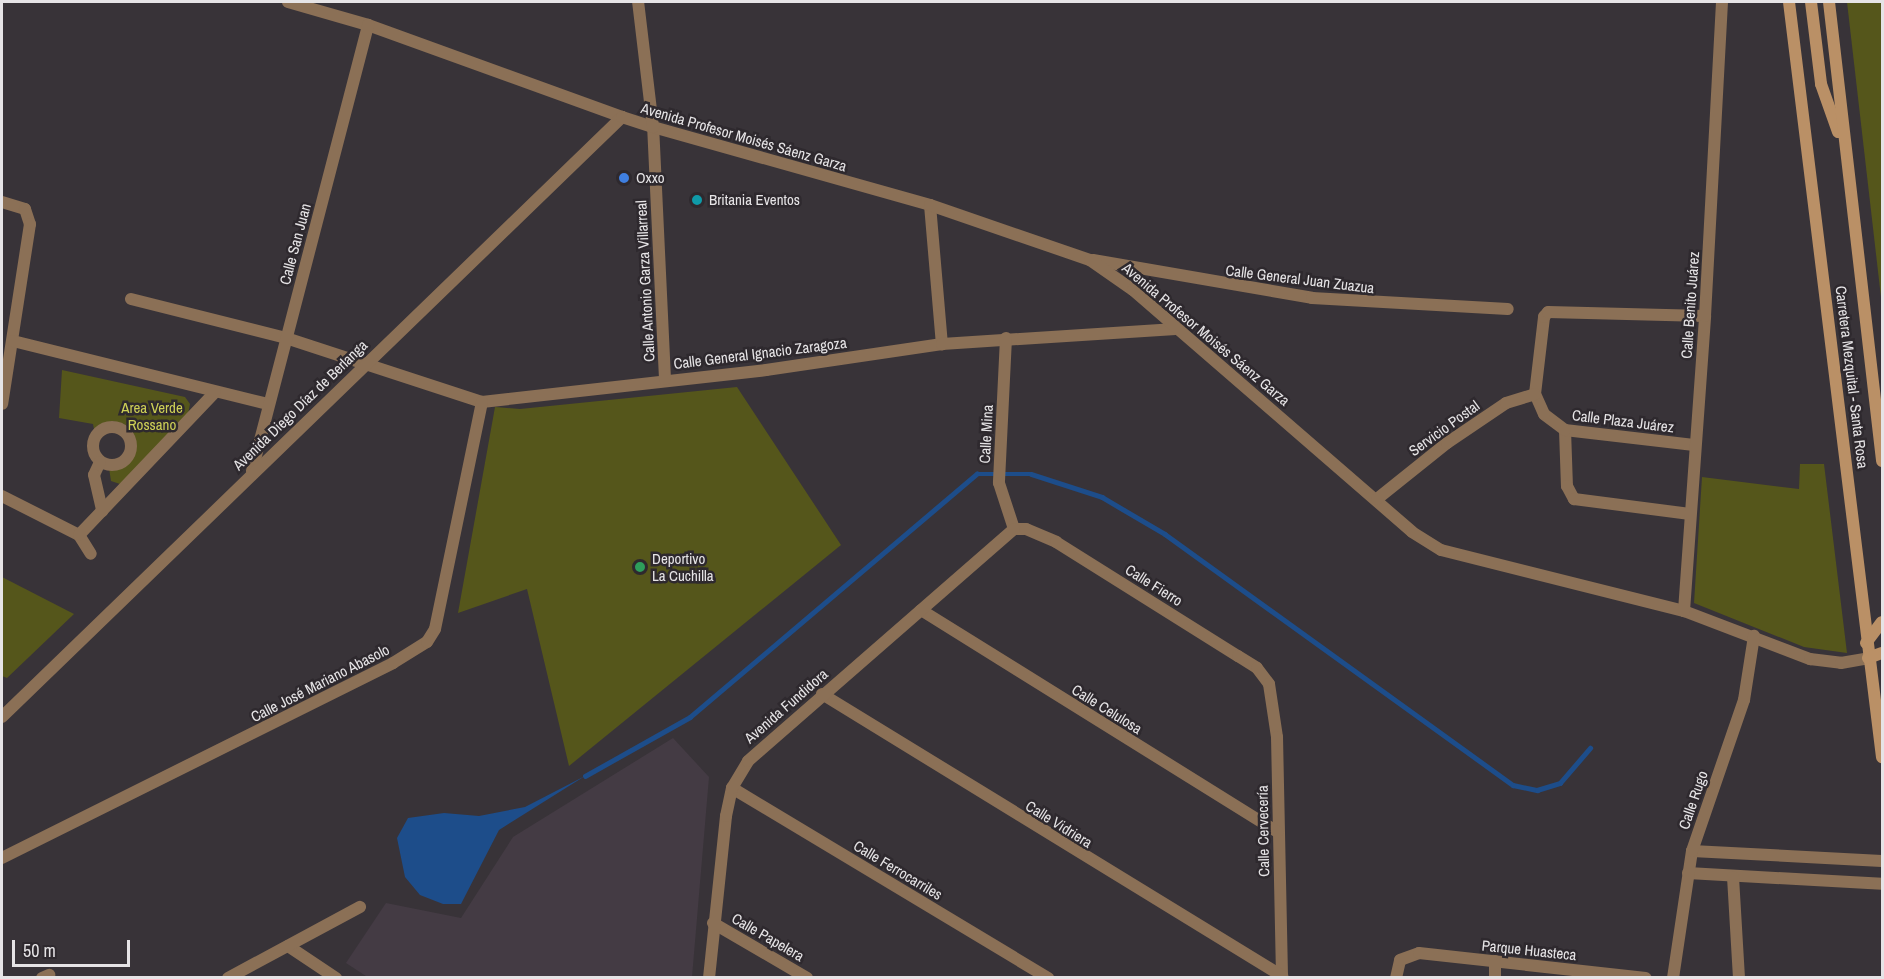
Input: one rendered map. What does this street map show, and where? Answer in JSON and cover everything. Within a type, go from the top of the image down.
[{"type":"main road","name":"Carretera Mezquital - Santa Rosa","points":[[1789,2],[1850,483],[1866,644],[1882,757]]},
{"type":"main road","name":"Carretera Mezquital - Santa Rosa","points":[[1811,2],[1821,84],[1845,153]]},
{"type":"main road","name":"Carretera Mezquital - Santa Rosa","points":[[1829,2],[1882,461]]},
{"type":"main road","points":[[1866,644],[1882,622]]},
{"type":"main road","points":[[1868,658],[1882,653]]},
{"type":"street","name":"Avenida Profesor Moisés Sáenz Garza","points":[[288,2],[368,25],[652,127],[930,204],[1090,260],[1133,290],[1377,498],[1412,532],[1441,550],[1684,610],[1810,659],[1841,663],[1868,658]]},
{"type":"street","name":"Calle Antonio Garza Villarreal","points":[[638,2],[652,127],[665,379]]},
{"type":"street","name":"Calle Benito Juárez","points":[[1684,610],[1694,445],[1706,316],[1722,2]]},
{"type":"street","name":"Calle San Juan","points":[[252,471],[267,404],[368,25]]},
{"type":"street","name":"Avenida Diego Díaz de Berlanga","points":[[2,717],[252,471],[622,117]]},
{"type":"street","points":[[2,202],[24,209],[29,218],[13,341],[2,404]]},
{"type":"street","points":[[930,204],[942,344]]},
{"type":"street","name":"Calle General Juan Zuazua","points":[[1090,260],[1312,298],[1509,309]]},
{"type":"street","name":"Calle General Ignacio Zaragoza","points":[[131,299],[286,338],[482,402],[665,379],[766,370],[942,344],[1006,338],[1176,329]]},
{"type":"street","points":[[1535,394],[1544,317],[1555,310],[1706,316]]},
{"type":"street","name":"Calle Mina","points":[[1006,338],[999,483],[1014,529]]},
{"type":"street","points":[[13,341],[267,404]]},
{"type":"street","points":[[79,535],[215,392]]},
{"type":"street","name":"Calle Plaza Juárez","points":[[1535,394],[1544,414],[1565,430],[1694,445]]},
{"type":"street","name":"Servicio Postal","points":[[1377,498],[1447,443],[1506,403],[1535,394]]},
{"type":"street","name":"Calle José Mariano Abasolo","points":[[2,858],[393,663],[427,642],[435,629],[482,402]]},
{"type":"street","points":[[1565,430],[1567,486],[1574,499],[1690,514]]},
{"type":"street","points":[[100,462],[94,475],[102,511]]},
{"type":"street","points":[[2,496],[79,535],[91,554]]},
{"type":"street","name":"Avenida Fundidora","points":[[709,978],[713,923],[732,788],[756,753],[1014,529]]},
{"type":"street","name":"Calle Fierro","points":[[1014,529],[1033,531],[1056,542],[1257,668],[1269,684]]},
{"type":"street","name":"Calle Celulosa","points":[[921,610],[1278,832]]},
{"type":"street","name":"Calle Rugo","points":[[1673,978],[1692,851],[1744,700],[1755,636]]},
{"type":"street","name":"Calle Cervecería","points":[[1269,684],[1276,737],[1282,977]]},
{"type":"street","name":"Calle Vidriera","points":[[822,694],[1282,977]]},
{"type":"street","name":"Calle Ferrocarriles","points":[[732,788],[1048,978]]},
{"type":"street","points":[[1692,851],[1882,861]]},
{"type":"street","points":[[1834,881],[1835,859]]},
{"type":"street","points":[[1688,873],[1882,884]]},
{"type":"street","points":[[1733,877],[1739,978]]},
{"type":"street","points":[[228,978],[360,907]]},
{"type":"street","name":"Calle Papelera","points":[[713,923],[807,978]]},
{"type":"street","points":[[288,946],[336,978]]},
{"type":"street","name":"Parque Huasteca","points":[[1396,978],[1400,960],[1409,954],[1495,962],[1593,975],[1646,978]]},
{"type":"street","points":[[1495,962],[1495,978]]},
{"type":"shaded area","points":[[673,738],[709,777],[692,977],[369,978],[346,963],[386,903],[461,918],[513,837]]},
{"type":"green space","points":[[1847,2],[1882,2],[1882,306]]},
{"type":"green space","name":"Area Verde Rossano","points":[[62,370],[185,397],[190,404],[188,414],[120,484],[111,481],[109,468],[133,457],[135,438],[124,424],[112,421],[94,429],[93,424],[59,418]]},
{"type":"green space","name":"Deportivo La Cuchilla","points":[[737,387],[841,545],[569,766],[527,589],[458,613],[495,407],[520,409]]},
{"type":"green space","points":[[1800,464],[1824,464],[1847,653],[1804,647],[1694,603],[1702,477],[1799,489]]},
{"type":"green space","points":[[2,577],[74,614],[7,678],[2,676]]},
{"type":"water","points":[[585,776],[499,830],[461,904],[443,904],[420,895],[405,877],[397,838],[408,818],[444,813],[479,816],[525,807]]},
{"type":"waterway","points":[[585,776],[690,717],[977,474],[1031,474],[1102,497],[1165,534],[1513,785],[1537,790],[1560,783],[1590,748]]},
{"type":"place","name":"Oxxo","points":[[624,178]]},
{"type":"place","name":"Britania Eventos","points":[[697,200]]},
{"type":"place","name":"Deportivo La Cuchilla","points":[[640,567]]}]
